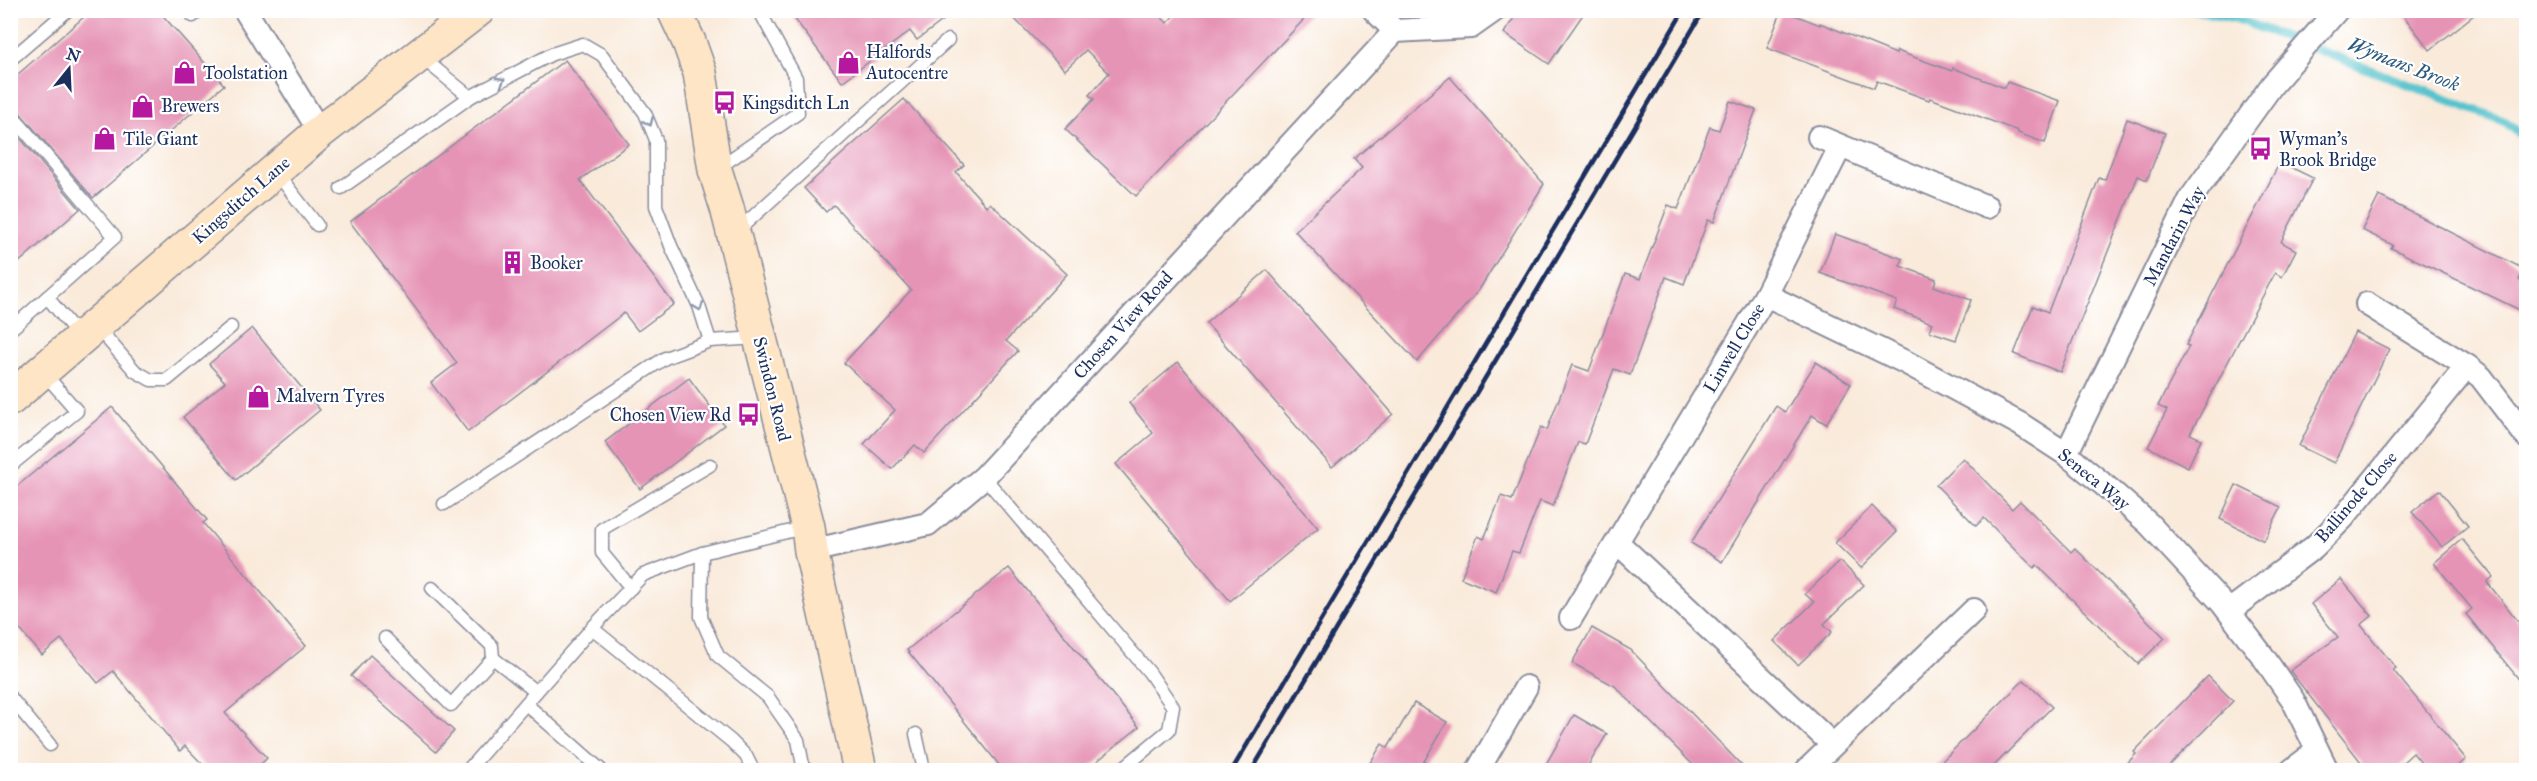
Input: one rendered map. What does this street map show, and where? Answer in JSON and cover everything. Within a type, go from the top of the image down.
[{"type":"street","points":[[245,10],[320,132]]},
{"type":"street","name":"Kingsditch Lane","points":[[10,399],[320,132],[478,10]]},
{"type":"street","name":"Swindon Road","points":[[674,10],[700,73],[715,170],[809,539],[860,771]]},
{"type":"street","points":[[1374,10],[1395,31],[1471,27],[1495,10]]},
{"type":"street","name":"Mandarin Way","points":[[2066,454],[2192,198],[2272,85],[2337,10]]},
{"type":"street","name":"Chosen View Road","points":[[809,539],[928,524],[984,477],[1395,31]]},
{"type":"street","points":[[1819,137],[1987,207]]},
{"type":"street","name":"Linwell Close","points":[[1571,618],[1766,295],[1840,147]]},
{"type":"street","name":"Seneca Way","points":[[1766,295],[1905,362],[2020,424],[2066,454],[2149,524],[2229,611],[2293,700],[2322,761]]},
{"type":"street","points":[[2367,303],[2481,377],[2526,436]]},
{"type":"street","name":"Ballinode Close","points":[[2229,611],[2314,547],[2343,518],[2467,366]]},
{"type":"street","points":[[1618,543],[1832,744]]},
{"type":"street","points":[[1807,771],[1832,744],[1974,610]]},
{"type":"street","points":[[1478,771],[1526,687]]},
{"type":"street","points":[[2292,771],[2322,761]]},
{"type":"lane","points":[[10,60],[68,10]]},
{"type":"lane","points":[[715,170],[798,113],[796,78],[759,10]]},
{"type":"lane","points":[[733,235],[948,40]]},
{"type":"lane","points":[[341,188],[470,97],[552,54],[583,44],[602,54],[645,113],[656,140],[656,206],[671,246],[699,306],[710,341]]},
{"type":"lane","points":[[419,55],[470,97]]},
{"type":"lane","points":[[10,113],[115,237],[10,330]]},
{"type":"lane","points":[[275,171],[317,225]]},
{"type":"lane","points":[[47,297],[135,371],[151,380],[167,380],[231,327]]},
{"type":"lane","points":[[444,504],[664,358],[710,341],[759,338]]},
{"type":"lane","points":[[10,466],[77,411],[43,372]]},
{"type":"lane","points":[[631,588],[602,553],[602,529],[710,465]]},
{"type":"lane","points":[[984,477],[1149,672],[1173,707],[1169,730],[1121,771]]},
{"type":"lane","points":[[468,771],[592,628],[643,575],[702,553],[809,539]]},
{"type":"lane","points":[[702,553],[701,618],[718,656],[768,698],[798,740],[804,771]]},
{"type":"lane","points":[[432,588],[492,646],[494,658],[536,692]]},
{"type":"lane","points":[[592,628],[731,741],[746,756],[753,771]]},
{"type":"lane","points":[[385,638],[451,705],[494,658]]},
{"type":"lane","points":[[10,697],[50,745]]},
{"type":"lane","points":[[526,704],[600,771]]},
{"type":"lane","points":[[916,734],[924,771]]},
{"type":"building","points":[[92,10],[158,10],[224,85],[93,198],[16,108],[10,105],[10,81]]},
{"type":"building","name":"Halfords Autocentre","points":[[788,10],[957,10],[917,40],[910,31],[842,82]]},
{"type":"building","points":[[1006,10],[1155,10],[1167,23],[1179,10],[1313,10],[1136,196],[1065,129],[1094,99],[1089,95],[1109,73],[1086,50],[1065,70]]},
{"type":"building","points":[[1519,10],[1586,10],[1549,64],[1504,33]]},
{"type":"building","points":[[1782,10],[1896,54],[1897,51],[1952,71],[1953,68],[2005,88],[2007,82],[2060,101],[2045,143],[1930,98],[1929,100],[1877,81],[1874,88],[1767,48]]},
{"type":"building","points":[[2399,10],[2480,10],[2430,50]]},
{"type":"building","name":"Booker","points":[[565,60],[629,144],[580,180],[674,304],[638,331],[624,313],[468,432],[431,383],[457,363],[350,222]]},
{"type":"building","points":[[1450,77],[1544,184],[1479,290],[1417,362],[1295,231],[1362,168],[1354,159]]},
{"type":"building","points":[[904,99],[964,165],[956,172],[987,207],[990,203],[1067,274],[1006,341],[1018,351],[924,453],[915,445],[892,469],[864,444],[895,410],[844,363],[911,290],[834,205],[826,212],[804,188]]},
{"type":"building","points":[[1730,101],[1756,110],[1714,222],[1708,220],[1684,284],[1666,277],[1630,375],[1614,369],[1585,444],[1578,442],[1553,506],[1540,501],[1519,553],[1512,551],[1496,592],[1461,578],[1478,536],[1484,539],[1501,496],[1512,500],[1541,427],[1547,430],[1572,365],[1589,371],[1625,274],[1640,279],[1668,205],[1678,209],[1710,127],[1719,130]]},
{"type":"building","points":[[2127,119],[2165,133],[2147,180],[2138,176],[2060,372],[2014,354],[2033,306],[2048,312],[2099,178],[2105,180]]},
{"type":"building","points":[[10,126],[80,209],[10,270]]},
{"type":"building","points":[[2280,162],[2313,178],[2281,242],[2296,250],[2282,277],[2275,273],[2190,434],[2201,439],[2188,467],[2148,447],[2167,410],[2158,406],[2189,346],[2186,345]]},
{"type":"building","points":[[2379,196],[2524,269],[2519,280],[2526,284],[2526,313],[2391,248],[2393,245],[2362,230]]},
{"type":"building","points":[[1835,234],[1903,259],[1900,266],[1936,279],[1934,286],[1971,300],[1956,340],[1929,331],[1932,323],[1894,309],[1897,301],[1820,273]]},
{"type":"building","points":[[1267,270],[1393,414],[1332,467],[1206,323]]},
{"type":"building","name":"Malvern Tyres","points":[[252,328],[320,410],[236,480],[183,417],[225,382],[209,364]]},
{"type":"building","points":[[2355,332],[2389,349],[2334,463],[2299,446]]},
{"type":"building","points":[[1178,362],[1318,528],[1230,601],[1116,464],[1153,433],[1129,403]]},
{"type":"building","points":[[1816,362],[1851,384],[1826,424],[1812,415],[1722,562],[1691,543],[1776,406],[1785,412]]},
{"type":"building","points":[[689,378],[724,425],[640,489],[605,442]]},
{"type":"building","points":[[112,407],[207,520],[203,523],[306,646],[225,713],[267,758],[254,771],[209,771],[185,746],[180,751],[113,671],[98,683],[61,639],[42,655],[10,618],[10,492]]},
{"type":"building","points":[[1963,458],[2012,509],[2020,501],[2071,552],[2075,548],[2165,638],[2138,664],[2037,565],[2034,568],[1984,518],[1976,526],[1936,485]]},
{"type":"building","points":[[2236,485],[2281,507],[2264,541],[2220,519]]},
{"type":"building","points":[[2439,490],[2468,526],[2442,547],[2412,512]]},
{"type":"building","points":[[1872,506],[1897,532],[1861,568],[1835,543]]},
{"type":"building","points":[[2462,539],[2493,577],[2487,582],[2526,631],[2526,688],[2466,614],[2472,609],[2434,563]]},
{"type":"building","points":[[1840,561],[1864,585],[1824,624],[1832,632],[1798,665],[1774,641],[1814,602],[1805,594]]},
{"type":"building","points":[[1009,568],[1139,727],[1085,771],[1004,771],[907,650]]},
{"type":"building","points":[[2341,579],[2372,616],[2361,625],[2396,668],[2393,670],[2466,759],[2453,771],[2428,771],[2413,753],[2393,771],[2368,771],[2290,671],[2338,637],[2311,604]]},
{"type":"building","points":[[1592,628],[1631,650],[1747,771],[1699,771],[1615,686],[1572,663]]},
{"type":"building","points":[[370,655],[454,731],[436,752],[351,676]]},
{"type":"building","points":[[2208,676],[2233,701],[2164,771],[2120,771],[2136,754],[2134,752]]},
{"type":"building","points":[[2024,680],[2052,707],[1989,771],[1932,771]]},
{"type":"building","points":[[1414,703],[1447,722],[1420,768],[1425,771],[1365,771],[1382,744],[1388,748]]},
{"type":"building","points":[[1574,715],[1607,734],[1585,771],[1542,771]]},
{"type":"waterway","name":"Wymans Brook","points":[[2196,10],[2235,18],[2506,122],[2526,139]]},
{"type":"railway","points":[[1232,770],[1684,10]]},
{"type":"railway","points":[[1252,770],[1704,10]]},
{"type":"place","name":"Halfords Autocentre","points":[[848,62]]},
{"type":"place","name":"Toolstation","points":[[185,73]]},
{"type":"place","name":"Kingsditch Ln","points":[[724,103]]},
{"type":"place","name":"Brewers","points":[[143,106]]},
{"type":"place","name":"Tile Giant","points":[[105,139]]},
{"type":"place","name":"Wyman's Brook Bridge","points":[[2261,149]]},
{"type":"place","name":"Booker","points":[[512,263]]},
{"type":"place","name":"Malvern Tyres","points":[[258,396]]},
{"type":"place","name":"Chosen View Rd","points":[[749,415]]}]
